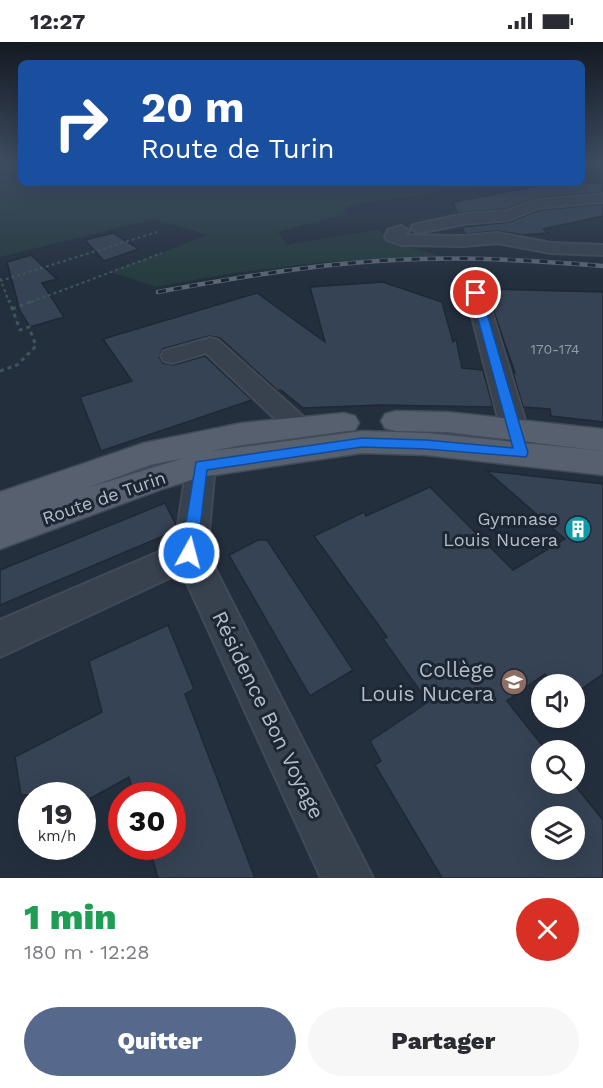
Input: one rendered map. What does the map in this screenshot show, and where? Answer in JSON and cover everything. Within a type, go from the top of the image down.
[{"type":"main road","name":"Route de Turin","points":[[0,506],[144,455],[242,434],[367,421],[447,423],[603,463]]},
{"type":"main road","name":"Route de Turin","points":[[0,534],[150,480],[201,465],[362,442],[426,444],[603,440]]},
{"type":"street","points":[[419,228],[464,219],[509,214],[536,204],[569,201]]},
{"type":"street","points":[[401,231],[394,233],[393,237],[402,240],[462,241],[498,238],[551,248],[603,250]]},
{"type":"street","points":[[476,293],[518,441]]},
{"type":"street","points":[[171,356],[210,345],[299,427]]},
{"type":"street","points":[[0,639],[189,553],[201,465]]},
{"type":"street","name":"Résidence Bon Voyage","points":[[189,553],[347,878]]},
{"type":"path","points":[[0,371],[16,365],[36,346],[29,327],[20,330],[0,280],[157,232]]},
{"type":"path","points":[[12,309],[162,253]]},
{"type":"green space","points":[[0,201],[375,201],[345,208],[346,214],[278,232],[287,245],[377,230],[401,245],[441,256],[323,262],[233,273],[156,287],[111,272],[208,235],[154,219],[0,257]]},
{"type":"building","points":[[528,201],[506,209],[457,213],[453,202]]},
{"type":"building","points":[[603,204],[603,216],[543,229],[548,233],[523,235],[498,231],[465,234],[462,227],[509,222],[540,210]]},
{"type":"building","points":[[113,233],[139,249],[104,261],[85,240]]},
{"type":"building","points":[[31,255],[57,279],[42,283],[64,317],[30,327],[20,311],[7,262]]},
{"type":"building","points":[[383,282],[442,302],[453,342],[456,339],[462,368],[483,370],[493,407],[380,405],[303,408],[281,390],[278,391],[220,338],[209,336],[163,349],[159,357],[163,363],[173,365],[205,356],[252,400],[101,451],[80,397],[132,381],[103,339],[257,293],[325,342],[310,287]]},
{"type":"building","points":[[486,289],[603,292],[603,422],[551,416],[550,409],[523,407],[513,373],[515,373]]},
{"type":"building","name":"Collège Louis Nucera","points":[[487,471],[603,484],[603,674],[585,686],[585,674],[531,674],[531,684],[507,701],[538,740],[531,740],[531,794],[582,794],[603,820],[603,878],[442,878],[375,765],[381,761],[370,741],[428,702],[383,639],[387,637],[314,536],[364,512],[366,516],[430,487],[513,570],[565,539]]},
{"type":"building","points":[[165,503],[176,525],[175,531],[0,605],[0,570]]},
{"type":"building","points":[[258,540],[267,540],[353,670],[310,696],[229,555]]},
{"type":"building","points":[[168,625],[194,689],[185,694],[255,878],[158,878],[153,860],[186,860],[186,782],[130,782],[129,777],[120,782],[108,782],[108,789],[96,795],[96,782],[19,782],[15,757],[102,712],[89,661]]},
{"type":"railway","points":[[158,292],[289,270],[388,260],[489,259],[603,266]]},
{"type":"place","name":"Gymnase Louis Nucera","points":[[578,529]]},
{"type":"place","name":"Collège Louis Nucera","points":[[514,682]]},
{"type":"route","points":[[189,553],[201,465],[362,442],[426,444],[521,453],[476,293]]}]
